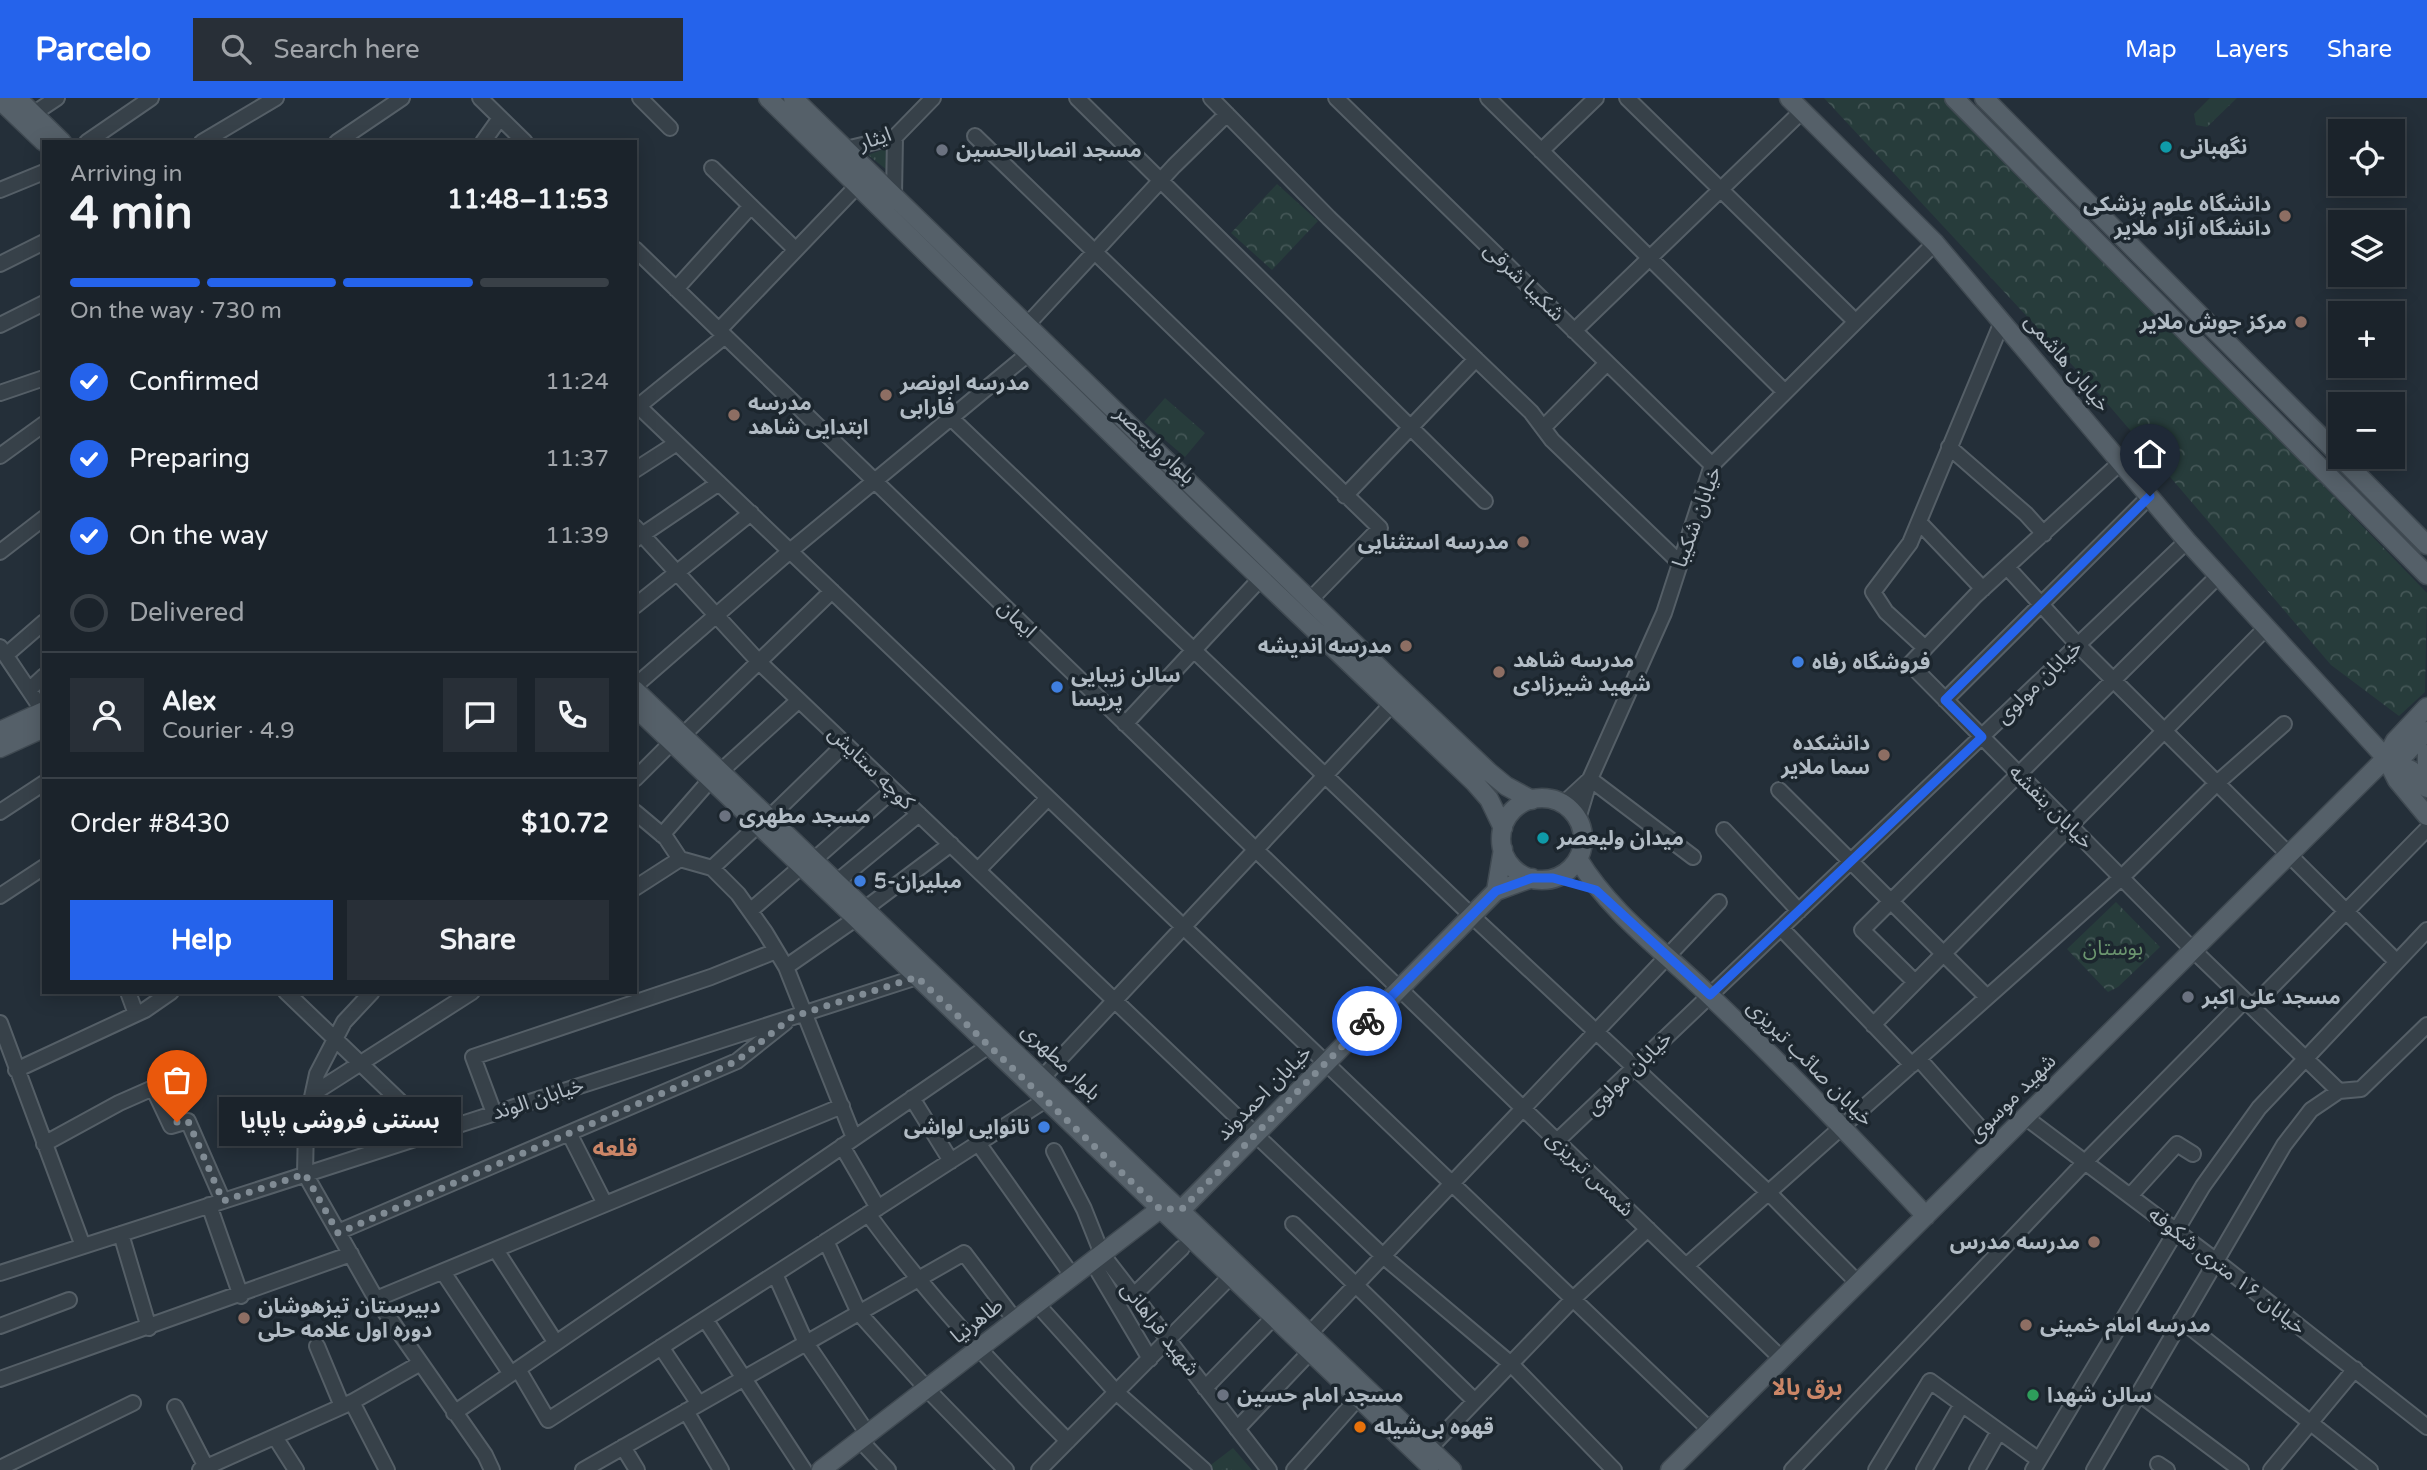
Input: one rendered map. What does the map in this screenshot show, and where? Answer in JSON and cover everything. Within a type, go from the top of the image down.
[{"type":"main road","points":[[17,98],[60,140]]},
{"type":"main road","name":"بلوار ولیعصر","points":[[768,98],[1028,354],[1475,783],[1493,805],[1503,828]]},
{"type":"main road","name":"بلوار ولیعصر","points":[[793,98],[1309,601],[1489,772],[1506,786],[1532,800]]},
{"type":"main road","points":[[1954,98],[2427,575]]},
{"type":"main road","points":[[1984,98],[2328,444]]},
{"type":"main road","points":[[0,100],[42,140]]},
{"type":"main road","name":"خیابان هاشمی","points":[[1796,104],[1935,243],[2187,541],[2386,758]]},
{"type":"main road","points":[[1027,325],[1028,354]]},
{"type":"main road","points":[[2353,469],[2427,545]]},
{"type":"main road","name":"بلوار مطهری","points":[[637,690],[678,739]]},
{"type":"main road","points":[[2386,758],[2395,741],[2427,707]]},
{"type":"main road","name":"بلوار مطهری","points":[[637,708],[678,739],[1043,1077],[1452,1470]]},
{"type":"main road","points":[[0,731],[42,712]]},
{"type":"main road","points":[[0,748],[42,728]]},
{"type":"main road","points":[[2386,758],[2406,753],[2427,731]]},
{"type":"main road","points":[[2427,754],[2427,776]]},
{"type":"main road","points":[[2386,758],[2411,770],[2427,788]]},
{"type":"main road","points":[[2386,758],[2397,780],[2427,816]]},
{"type":"main road","name":"شهید موسوی","points":[[1670,1470],[2386,758]]},
{"type":"main road","points":[[1553,878],[1572,869],[1578,859],[1583,839],[1578,819],[1563,804],[1553,800],[1532,800],[1514,810],[1503,828],[1503,849],[1496,891],[1532,878],[1553,878],[1596,890]]},
{"type":"main road","points":[[1503,849],[1514,867],[1532,878]]},
{"type":"main road","points":[[1578,859],[1596,890]]},
{"type":"main road","name":"بلوار مطهری","points":[[809,862],[838,881],[917,977],[1434,1470]]},
{"type":"main road","name":"خیابان صائب تبریزی","points":[[1596,890],[1710,995],[1842,1127],[1926,1216]]},
{"type":"main road","name":"خیابان احمدوند","points":[[1182,1209],[1496,891]]},
{"type":"main road","points":[[1160,1209],[1182,1209]]},
{"type":"main road","name":"طاهرنیا","points":[[821,1470],[1160,1209]]},
{"type":"street","points":[[33,114],[57,98]]},
{"type":"street","points":[[90,140],[151,98]]},
{"type":"street","points":[[205,140],[276,98]]},
{"type":"street","points":[[340,140],[402,98]]},
{"type":"street","points":[[480,98],[498,108],[523,140]]},
{"type":"street","points":[[639,98],[670,128]]},
{"type":"street","name":"ایثار","points":[[846,149],[895,137],[933,98]]},
{"type":"street","points":[[1077,98],[1485,501]]},
{"type":"street","points":[[1211,98],[1331,220],[1476,359],[1680,563]]},
{"type":"street","name":"شکیبا شرقی","points":[[1336,98],[1713,465]]},
{"type":"street","points":[[1488,98],[1784,391]]},
{"type":"street","points":[[1541,151],[1596,98]]},
{"type":"street","points":[[1627,98],[1855,321]]},
{"type":"street","points":[[1574,331],[1720,190],[1796,104]]},
{"type":"street","points":[[485,140],[498,108]]},
{"type":"street","points":[[1027,325],[1160,181],[1227,114]]},
{"type":"street","points":[[975,136],[1096,249],[1380,528],[1309,601]]},
{"type":"street","points":[[894,195],[895,137]]},
{"type":"street","points":[[712,168],[795,249]]},
{"type":"street","points":[[0,190],[42,173]]},
{"type":"street","points":[[857,186],[795,249],[722,333],[637,406],[1710,1430]]},
{"type":"street","points":[[676,289],[751,206]]},
{"type":"street","points":[[0,264],[42,243]]},
{"type":"street","name":"خیابان شکیبا","points":[[1578,819],[1590,779],[1664,613],[1713,465],[1784,391],[1935,243]]},
{"type":"street","name":"ایمان","points":[[638,257],[722,333],[1398,989]]},
{"type":"street","points":[[0,325],[42,304]]},
{"type":"street","points":[[2002,322],[1910,543],[1873,592],[1886,611],[1923,646],[2121,463]]},
{"type":"street","points":[[637,686],[790,551],[1028,354]]},
{"type":"street","points":[[1345,496],[1476,359]]},
{"type":"street","points":[[1543,428],[1607,363]]},
{"type":"street","points":[[0,393],[42,379]]},
{"type":"street","points":[[952,419],[1472,916],[1769,1193],[1858,1283]]},
{"type":"street","points":[[0,456],[42,425]]},
{"type":"street","points":[[637,469],[677,443]]},
{"type":"street","points":[[1949,447],[2026,514],[2044,534]]},
{"type":"street","points":[[638,534],[719,483]]},
{"type":"street","points":[[1945,700],[2040,602],[2150,496]]},
{"type":"street","points":[[637,604],[751,513]]},
{"type":"street","points":[[0,552],[42,520]]},
{"type":"street","points":[[1919,522],[1983,589]]},
{"type":"street","name":"کوچه ستایش","points":[[638,534],[677,572],[759,662],[1383,1256],[1511,1364],[1614,1470]]},
{"type":"street","name":"خیابان مولوی","points":[[1557,1142],[2187,541]]},
{"type":"street","points":[[2007,567],[2078,645],[2396,961]]},
{"type":"street","points":[[1915,982],[1863,934],[1862,930],[2219,575]]},
{"type":"street","points":[[1125,724],[1261,578]]},
{"type":"street","points":[[637,777],[832,591]]},
{"type":"street","points":[[42,623],[3,651],[42,710]]},
{"type":"street","points":[[1873,1024],[2266,628]]},
{"type":"street","name":"خیابان بنفشه","points":[[1923,646],[1910,664],[2193,950],[2339,1091]]},
{"type":"street","points":[[29,690],[42,678]]},
{"type":"street","points":[[662,835],[717,775],[799,700]]},
{"type":"street","points":[[1043,1077],[1391,705]]},
{"type":"street","points":[[1686,1266],[2121,878],[2217,783],[2284,724]]},
{"type":"street","points":[[712,868],[845,744]]},
{"type":"street","points":[[1563,804],[1590,779],[1693,857]]},
{"type":"street","points":[[0,812],[42,784]]},
{"type":"street","points":[[750,911],[894,790]]},
{"type":"street","points":[[1779,790],[1987,997]]},
{"type":"street","points":[[978,870],[1048,797]]},
{"type":"street","points":[[637,814],[662,835],[680,859],[712,868],[750,911],[786,967],[798,1015],[842,1106],[848,1142],[873,1211],[916,1280],[977,1350],[1068,1441]]},
{"type":"street","points":[[838,881],[919,814]]},
{"type":"street","points":[[1792,1470],[2085,1162],[2346,911],[2427,829]]},
{"type":"street","points":[[1724,830],[1799,911]]},
{"type":"street","points":[[786,967],[951,844]]},
{"type":"street","points":[[637,887],[680,859]]},
{"type":"street","points":[[0,896],[42,868]]},
{"type":"street","points":[[1311,1332],[1719,902]]},
{"type":"street","points":[[1781,928],[1996,1146]]},
{"type":"street","points":[[1876,1470],[1930,1381],[1999,1431],[2036,1465],[2175,1230],[2259,1108],[2427,930]]},
{"type":"street","points":[[494,1113],[473,1057],[711,977],[776,951]]},
{"type":"street","name":"خیابان الوند","points":[[0,1273],[917,977]]},
{"type":"street","name":"شمس تبریزی","points":[[1398,989],[1782,1359]]},
{"type":"street","points":[[129,994],[136,1014]]},
{"type":"street","points":[[16,1070],[136,1014],[168,994]]},
{"type":"street","points":[[288,994],[433,1133]]},
{"type":"street","points":[[370,994],[344,1023],[317,1074],[306,1125],[305,1174],[376,1299],[492,1470]]},
{"type":"street","points":[[314,1093],[469,994]]},
{"type":"street","points":[[338,1233],[737,1061],[798,1015]]},
{"type":"street","points":[[0,1023],[4,1050],[16,1070],[83,1246]]},
{"type":"street","points":[[2094,1470],[2284,1145],[2311,1110],[2339,1091],[2361,1089],[2427,1025]]},
{"type":"street","points":[[454,1413],[990,1045]]},
{"type":"street","points":[[44,1144],[119,1103],[153,1088],[171,1126],[177,1122],[188,1121],[216,1203],[241,1296]]},
{"type":"street","points":[[912,1098],[951,1161]]},
{"type":"street","points":[[443,1272],[548,1420],[1047,1099]]},
{"type":"street","points":[[376,1299],[842,1106]]},
{"type":"street","name":"خیابان ۱۶ متری شکوفه","points":[[2025,1118],[2215,1260],[2427,1427]]},
{"type":"street","points":[[569,1133],[606,1204]]},
{"type":"street","points":[[978,1143],[1073,1276]]},
{"type":"street","points":[[2130,1196],[2177,1144],[2193,1154]]},
{"type":"street","points":[[1054,1151],[1084,1209],[1097,1258],[1150,1359]]},
{"type":"street","points":[[1293,1224],[1475,1402]]},
{"type":"street","points":[[1429,1449],[1573,1299],[1648,1229]]},
{"type":"street","points":[[121,1234],[149,1328]]},
{"type":"street","points":[[826,1241],[859,1313],[927,1389],[1006,1470]]},
{"type":"street","points":[[1134,1295],[1182,1248]]},
{"type":"street","points":[[496,1250],[556,1343]]},
{"type":"street","points":[[583,1470],[964,1253],[1015,1320]]},
{"type":"street","points":[[0,1379],[241,1296],[351,1254]]},
{"type":"street","name":"شهید فراهانی","points":[[1097,1258],[1134,1295],[1269,1470]]},
{"type":"street","points":[[775,1274],[806,1343],[864,1437],[888,1470]]},
{"type":"street","points":[[1039,1470],[1231,1276]]},
{"type":"street","points":[[0,1326],[69,1300]]},
{"type":"street","points":[[1037,1304],[1116,1392],[1204,1470]]},
{"type":"street","points":[[1205,1388],[1273,1317]]},
{"type":"street","points":[[705,1319],[804,1470]]},
{"type":"street","points":[[2181,1320],[2370,1470]]},
{"type":"street","points":[[317,1346],[347,1404],[387,1470]]},
{"type":"street","points":[[661,1347],[699,1404]]},
{"type":"street","points":[[1237,1429],[1310,1352]]},
{"type":"street","points":[[175,1407],[203,1469],[347,1404],[419,1364]]},
{"type":"street","points":[[2271,1470],[2355,1369]]},
{"type":"street","points":[[2138,1393],[2241,1470]]},
{"type":"street","points":[[1294,1470],[1358,1398]]},
{"type":"street","points":[[0,1468],[133,1403]]},
{"type":"street","points":[[1924,1470],[1962,1404]]},
{"type":"street","points":[[686,1411],[721,1470]]},
{"type":"street","points":[[1977,1470],[1999,1431]]},
{"type":"street","points":[[275,1437],[296,1470]]},
{"type":"street","points":[[623,1447],[637,1470]]},
{"type":"green space","points":[[1824,98],[1943,98],[2155,311],[2427,593],[2425,692],[2399,716],[2331,665],[2100,395]]},
{"type":"green space","points":[[2210,98],[2237,98],[2207,127],[2196,125],[2194,114]]},
{"type":"green space","points":[[887,148],[887,170],[868,155]]},
{"type":"green space","points":[[1277,184],[1318,221],[1272,270],[1231,233]]},
{"type":"green space","points":[[1165,398],[1205,433],[1185,457],[1144,422]]},
{"type":"green space","name":"بوستان","points":[[2116,902],[2160,947],[2118,987],[2108,992],[2067,949]]},
{"type":"green space","points":[[1233,1448],[1252,1470],[1212,1470],[1208,1467]]},
{"type":"way so far","points":[[177,1122],[188,1121],[223,1201],[305,1174],[338,1233],[737,1061],[792,1017],[917,977],[1160,1209],[1182,1209],[1367,1021]]},
{"type":"place","name":"نگهبانی","points":[[2166,147]]},
{"type":"place","name":"مسجد انصارالحسین","points":[[942,150]]},
{"type":"place","name":"دانشگاه علوم پزشکی دانشگاه آزاد ملایر","points":[[2285,216]]},
{"type":"place","name":"مرکز جوش ملایر","points":[[2301,322]]},
{"type":"place","name":"مدرسه ابونصر فارابی","points":[[886,395]]},
{"type":"place","name":"مدرسه ابتدایی شاهد","points":[[734,415]]},
{"type":"place","name":"مدرسه استثنایی","points":[[1523,542]]},
{"type":"place","name":"مدرسه اندیشه","points":[[1406,646]]},
{"type":"place","name":"فروشگاه رفاه","points":[[1798,662]]},
{"type":"place","name":"مدرسه شاهد شهید شیرزادی","points":[[1499,672]]},
{"type":"place","name":"سالن زیبایی پریسا","points":[[1057,687]]},
{"type":"place","name":"دانشکده سما ملایر","points":[[1884,755]]},
{"type":"place","name":"مسجد مطهری","points":[[725,816]]},
{"type":"place","name":"میدان ولیعصر","points":[[1543,838]]},
{"type":"place","name":"مبلیران-5","points":[[860,881]]},
{"type":"place","name":"مسجد علی اکبر","points":[[2188,997]]},
{"type":"place","name":"بستنی فروشی پاپایا","points":[[177,1122]]},
{"type":"place","name":"نانوایی لواشی","points":[[1044,1127]]},
{"type":"place","name":"مدرسه مدرس","points":[[2094,1242]]},
{"type":"place","name":"دبیرستان تیزهوشان دوره اول علامه حلی","points":[[244,1318]]},
{"type":"place","name":"مدرسه امام خمینی","points":[[2026,1325]]},
{"type":"place","name":"مسجد امام حسین","points":[[1223,1395]]},
{"type":"place","name":"سالن شهدا","points":[[2033,1395]]},
{"type":"place","name":"قهوه بی‌شیله","points":[[1360,1427]]},
{"type":"district","name":"قلعه","points":[[615,1149]]},
{"type":"district","name":"برق بالا","points":[[1807,1388]]},
{"type":"route","points":[[1367,1021],[1496,891],[1532,878],[1553,878],[1596,890],[1710,995],[1982,737],[1945,700],[2026,615],[2150,496]]}]
